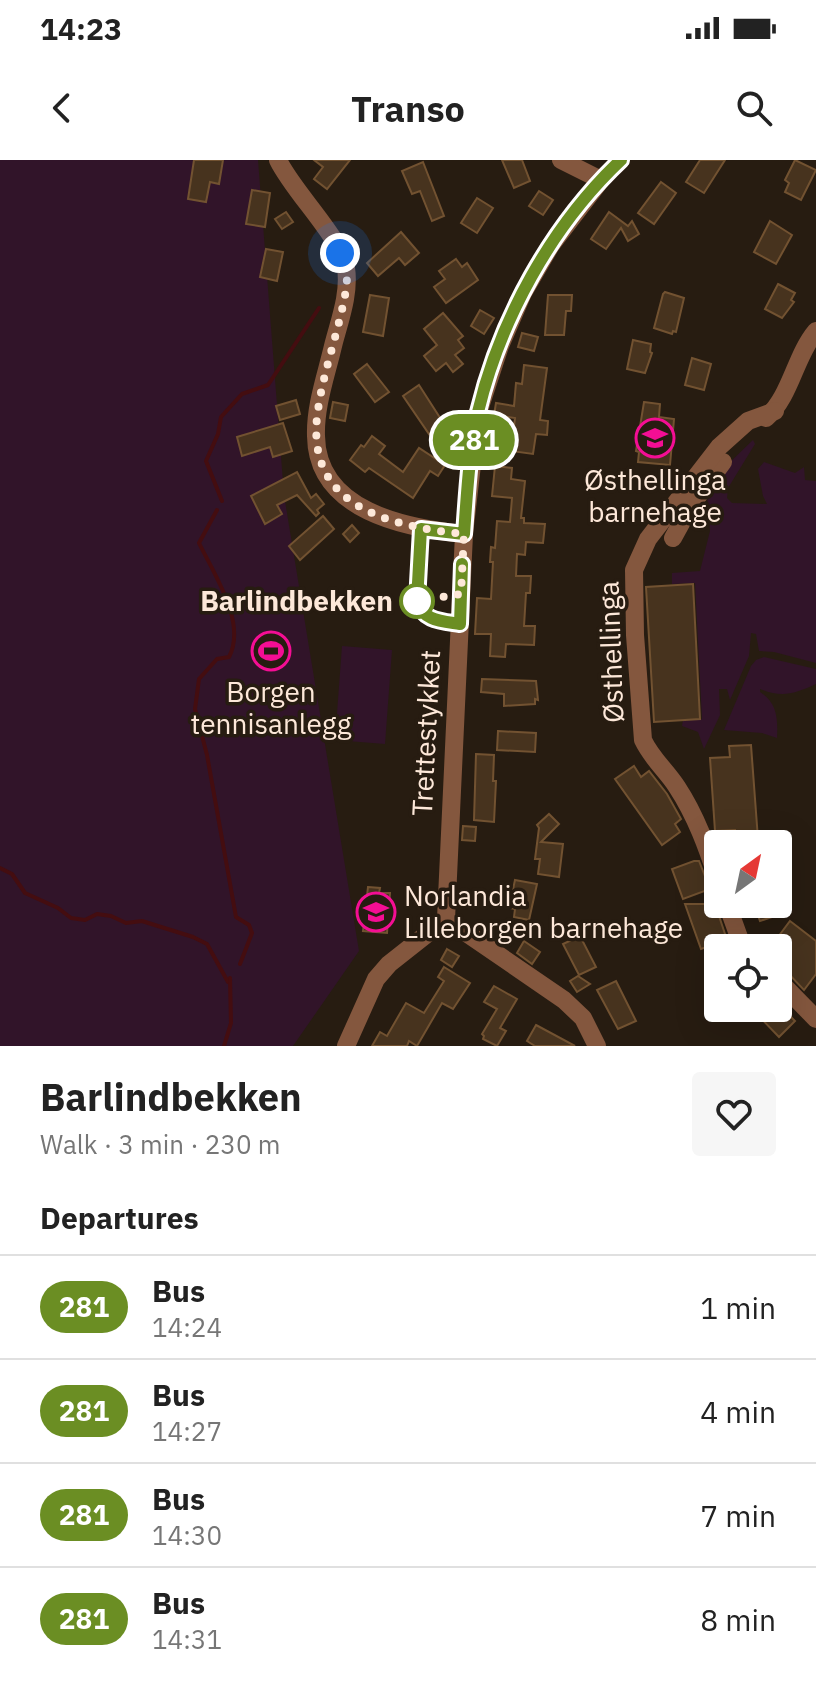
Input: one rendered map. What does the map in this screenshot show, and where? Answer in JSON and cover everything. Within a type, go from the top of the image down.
[{"type":"street","points":[[278,160],[328,232],[346,266],[344,302],[318,409],[315,436],[318,458],[337,489],[351,502],[374,514],[421,529],[464,534]]},
{"type":"street","points":[[561,160],[601,180]]},
{"type":"street","name":"Trettestykket","points":[[446,919],[464,534],[478,413],[500,346],[523,293],[551,245],[601,180],[621,160]]},
{"type":"street","points":[[673,538],[715,471],[775,411],[796,363],[816,331]]},
{"type":"street","name":"Østhellinga","points":[[704,839],[675,783],[650,755],[643,740],[635,635],[634,570],[648,539],[719,447],[748,421],[775,411]]},
{"type":"street","points":[[346,1046],[376,979],[389,964],[446,919],[564,1000],[583,1018],[597,1046]]},
{"type":"street","points":[[792,994],[816,1019]]},
{"type":"shaded area","points":[[0,160],[258,160],[284,495],[359,951],[293,1046],[0,1046]]},
{"type":"shaded area","points":[[753,440],[755,444],[728,488],[727,498],[732,503],[767,504],[758,469],[764,462],[795,473],[804,467],[805,480],[816,481],[816,663],[759,651],[756,634],[751,633],[749,656],[730,700],[727,689],[719,689],[720,715],[704,749],[698,732],[682,726],[683,720],[702,719],[695,583],[672,584],[672,573],[700,571],[710,531],[707,494],[726,466]]},
{"type":"shaded area","points":[[342,646],[392,650],[385,744],[335,740]]},
{"type":"shaded area","points":[[764,657],[816,669],[816,684],[788,694],[760,689],[775,712],[777,738],[762,733],[724,730],[751,666]]},
{"type":"building","points":[[194,160],[223,160],[219,184],[210,182],[206,202],[188,199]]},
{"type":"building","points":[[314,160],[350,160],[327,189],[314,179],[323,167]]},
{"type":"building","points":[[502,160],[522,160],[530,181],[514,188]]},
{"type":"building","points":[[700,160],[725,160],[704,193],[686,182]]},
{"type":"building","points":[[795,160],[816,170],[801,200],[785,192],[789,183],[785,180]]},
{"type":"building","points":[[423,162],[444,216],[432,221],[420,191],[412,194],[402,171]]},
{"type":"building","points":[[661,182],[676,193],[654,224],[638,213]]},
{"type":"building","points":[[252,190],[270,193],[265,227],[246,224]]},
{"type":"building","points":[[539,191],[553,200],[543,215],[529,206]]},
{"type":"building","points":[[477,198],[493,208],[477,233],[461,223]]},
{"type":"building","points":[[286,212],[293,222],[282,229],[275,219]]},
{"type":"building","points":[[609,212],[628,226],[632,221],[639,234],[628,241],[621,228],[606,249],[591,239]]},
{"type":"building","points":[[770,221],[792,235],[776,264],[754,252]]},
{"type":"building","points":[[401,232],[419,253],[405,265],[399,258],[378,276],[367,263]]},
{"type":"building","points":[[266,249],[283,252],[277,281],[260,277]]},
{"type":"building","points":[[456,259],[462,267],[467,263],[478,280],[446,303],[434,287],[445,279],[439,271]]},
{"type":"building","points":[[778,284],[795,293],[791,300],[794,302],[782,318],[765,309]]},
{"type":"building","points":[[665,292],[684,298],[676,332],[672,334],[654,328]]},
{"type":"building","points":[[370,295],[389,298],[383,336],[363,332]]},
{"type":"building","points":[[548,295],[572,295],[571,311],[566,311],[564,335],[545,335]]},
{"type":"building","points":[[480,310],[494,318],[484,334],[471,326]]},
{"type":"building","points":[[443,313],[463,336],[458,340],[464,348],[455,355],[463,364],[453,372],[446,363],[436,371],[424,356],[437,345],[424,329]]},
{"type":"building","points":[[522,333],[538,337],[534,351],[518,347]]},
{"type":"building","points":[[633,340],[651,344],[652,353],[645,373],[627,369]]},
{"type":"building","points":[[692,358],[711,364],[704,390],[685,385]]},
{"type":"building","points":[[367,364],[389,392],[375,402],[354,374]]},
{"type":"building","points":[[524,365],[547,368],[540,420],[548,421],[547,435],[536,434],[533,454],[511,451],[515,418],[494,415],[496,403],[514,406],[516,383],[522,384]]},
{"type":"building","points":[[419,385],[444,424],[429,434],[403,396]]},
{"type":"building","points":[[296,400],[300,414],[280,420],[276,406]]},
{"type":"building","points":[[333,402],[348,405],[345,421],[330,418]]},
{"type":"building","points":[[644,402],[660,404],[659,417],[674,419],[670,465],[638,462],[639,452],[636,451]]},
{"type":"building","points":[[283,423],[292,451],[273,457],[270,447],[242,456],[237,437]]},
{"type":"building","points":[[372,436],[385,446],[379,454],[403,472],[419,448],[445,465],[438,476],[430,471],[413,498],[369,468],[365,472],[350,460]]},
{"type":"building","points":[[495,466],[512,468],[511,479],[525,481],[521,518],[524,518],[524,523],[545,524],[543,543],[526,542],[525,555],[517,554],[516,576],[531,576],[530,593],[526,593],[524,626],[535,626],[534,645],[506,644],[505,657],[490,656],[491,634],[475,634],[477,598],[491,599],[491,547],[495,548],[497,521],[510,522],[512,498],[492,496]]},
{"type":"building","points":[[297,472],[311,498],[316,494],[324,504],[317,510],[319,513],[316,516],[297,495],[277,505],[282,514],[265,524],[251,496]]},
{"type":"building","points":[[323,516],[334,529],[300,560],[289,546]]},
{"type":"building","points":[[352,525],[359,533],[350,542],[343,534]]},
{"type":"building","points":[[693,584],[700,719],[654,722],[646,587]]},
{"type":"building","points":[[482,679],[536,681],[538,700],[535,699],[535,704],[504,706],[504,694],[481,692]]},
{"type":"building","points":[[498,731],[536,733],[535,752],[497,750]]},
{"type":"building","points":[[751,745],[757,830],[715,830],[710,758],[730,757],[729,746]]},
{"type":"building","points":[[476,754],[494,755],[494,822],[474,820]]},
{"type":"building","points":[[634,766],[641,777],[649,771],[681,819],[675,824],[680,832],[662,845],[615,779]]},
{"type":"building","points":[[549,814],[559,824],[541,842],[563,844],[559,877],[538,874],[540,859],[535,859],[537,825]]},
{"type":"building","points":[[463,826],[476,827],[475,841],[462,840]]},
{"type":"building","points":[[699,861],[704,874],[704,891],[683,899],[672,869]]},
{"type":"building","points":[[515,880],[537,884],[529,920],[514,917],[515,909],[509,908]]},
{"type":"building","points":[[368,887],[380,888],[379,893],[390,893],[387,933],[363,931]]},
{"type":"building","points":[[685,904],[704,904],[704,918],[720,918],[725,934],[704,934],[704,948],[701,949]]},
{"type":"building","points":[[790,921],[816,941],[816,974],[804,990],[792,977],[792,934],[780,934]]},
{"type":"building","points":[[580,936],[596,967],[579,975],[563,944]]},
{"type":"building","points":[[524,941],[540,952],[532,964],[517,953]]},
{"type":"building","points":[[447,949],[459,956],[452,967],[441,960]]},
{"type":"building","points":[[444,967],[470,983],[453,1009],[442,1003],[417,1046],[409,1041],[407,1046],[372,1046],[380,1032],[387,1036],[406,1003],[424,1013],[444,981],[438,977]]},
{"type":"building","points":[[578,976],[590,984],[577,992],[570,981]]},
{"type":"building","points":[[616,981],[636,1021],[618,1029],[597,990]]},
{"type":"building","points":[[494,986],[517,999],[500,1028],[506,1031],[497,1046],[483,1039],[482,1034],[497,1009],[484,1002]]},
{"type":"building","points":[[792,1018],[795,1021],[779,1037],[765,1022],[792,1022]]},
{"type":"building","points":[[536,1025],[575,1046],[535,1046],[527,1041]]},
{"type":"waterway","name":"Barlindbekken","points":[[222,501],[206,461],[218,434],[221,417],[242,394],[268,385],[319,308]]},
{"type":"waterway","name":"Barlindbekken","points":[[217,510],[199,543],[226,599],[234,629],[233,644],[229,657],[217,659],[199,679],[195,709],[207,755],[236,917],[249,925],[252,933],[240,964]]},
{"type":"waterway","points":[[0,868],[12,874],[25,893],[58,908],[71,918],[85,920],[97,914],[111,916],[126,923],[142,921],[193,937],[207,944],[228,982]]},
{"type":"waterway","name":"Barlindbekken","points":[[224,1046],[231,1023],[230,978]]},
{"type":"bus line","name":"281","points":[[462,564],[460,624],[425,615],[417,601],[421,529],[464,534],[478,413],[500,346],[523,293],[551,245],[601,180],[621,160]]},
{"type":"place","name":"Østhellinga barnehage","points":[[655,438]]},
{"type":"place","name":"Barlindbekken","points":[[417,601]]},
{"type":"place","name":"Borgen tennisanlegg","points":[[271,651]]},
{"type":"place","name":"Norlandia Lilleborgen barnehage","points":[[376,912]]},
{"type":"route","points":[[340,253],[346,266],[347,283],[318,409],[315,436],[318,458],[337,489],[351,502],[374,514],[421,529],[464,534],[461,594],[417,601]]}]
